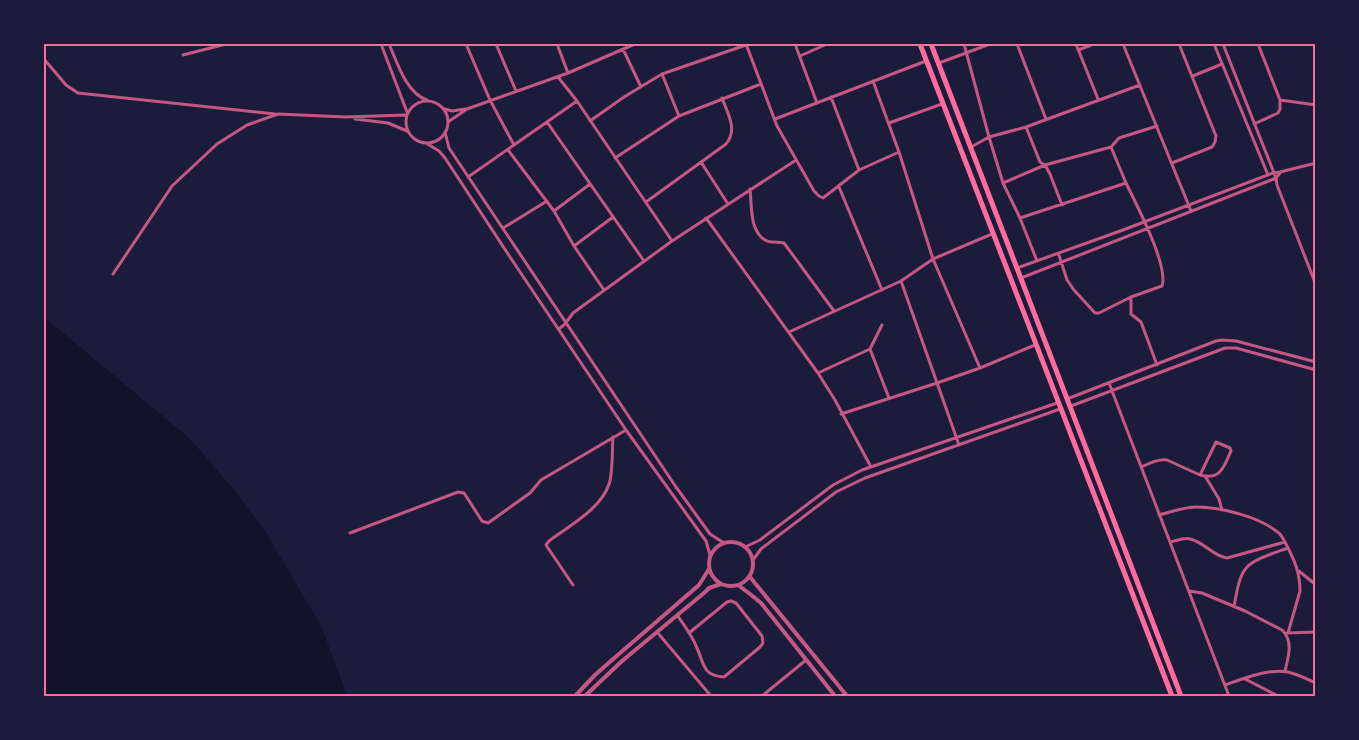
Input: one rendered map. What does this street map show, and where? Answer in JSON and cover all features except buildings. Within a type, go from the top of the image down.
[{"type":"highway","points":[[920,44],[1172,696]]},
{"type":"highway","points":[[931,44],[1181,696]]},
{"type":"street","points":[[183,56],[226,44]]},
{"type":"street","points":[[381,44],[407,113]]},
{"type":"street","points":[[388,44],[404,79],[418,95],[423,99],[436,102],[446,113],[449,148],[700,520],[710,534],[724,543]]},
{"type":"street","points":[[466,44],[490,100],[514,145]]},
{"type":"street","points":[[496,44],[516,91]]},
{"type":"street","points":[[557,44],[568,73]]},
{"type":"street","points":[[448,122],[467,109],[568,73],[628,45],[636,44]]},
{"type":"street","points":[[590,121],[662,74],[746,44],[774,119],[819,196],[823,198],[859,170],[899,152]]},
{"type":"street","points":[[795,44],[817,103]]},
{"type":"street","points":[[800,56],[827,44]]},
{"type":"street","points":[[964,44],[1003,183],[1037,261]]},
{"type":"street","points":[[939,63],[990,44]]},
{"type":"street","points":[[1017,44],[1046,119]]},
{"type":"street","points":[[1076,44],[1098,99]]},
{"type":"street","points":[[1078,50],[1094,44]]},
{"type":"street","points":[[1123,44],[1191,211]]},
{"type":"street","points":[[1172,163],[1212,147],[1216,136],[1179,44]]},
{"type":"street","points":[[1214,44],[1270,181],[1277,185]]},
{"type":"street","points":[[1223,44],[1316,285]]},
{"type":"street","points":[[1254,124],[1280,110],[1280,100],[1258,44]]},
{"type":"street","points":[[623,49],[641,87]]},
{"type":"street","points":[[44,59],[66,85],[78,93],[278,114],[345,117],[387,123],[407,131],[415,140],[426,143],[439,151],[626,430],[706,541],[710,555],[709,569],[715,580],[729,586],[742,584],[750,577],[753,566],[752,555],[739,543],[724,543],[710,555]]},
{"type":"street","points":[[774,119],[927,60]]},
{"type":"street","points":[[1193,76],[1222,64]]},
{"type":"street","points":[[662,74],[679,116]]},
{"type":"street","points":[[558,76],[672,241]]},
{"type":"street","points":[[873,81],[899,152],[933,259],[980,368]]},
{"type":"street","points":[[615,158],[679,116],[761,84]]},
{"type":"street","points":[[971,147],[989,136],[1026,127],[1140,85]]},
{"type":"street","points":[[831,97],[859,170]]},
{"type":"street","points":[[645,202],[726,144],[733,130],[722,99]]},
{"type":"street","points":[[407,131],[405,120],[407,113],[413,105],[429,100]]},
{"type":"street","points":[[1280,100],[1316,105]]},
{"type":"street","points":[[468,177],[577,101]]},
{"type":"street","points":[[888,123],[944,104]]},
{"type":"street","points":[[443,109],[452,111],[467,109]]},
{"type":"street","points":[[345,117],[407,113]]},
{"type":"street","points":[[113,274],[172,186],[217,144],[247,125],[278,114]]},
{"type":"street","points":[[547,122],[644,261]]},
{"type":"street","points":[[1003,183],[1045,165],[1111,147],[1119,138],[1157,126]]},
{"type":"street","points":[[1026,127],[1040,162],[1045,165],[1050,174],[1062,205]]},
{"type":"street","points":[[426,143],[434,142],[446,132]]},
{"type":"street","points":[[1059,254],[1067,280],[1095,313],[1163,285],[1162,270],[1147,228],[1111,147]]},
{"type":"street","points":[[508,150],[554,211],[574,246],[604,290]]},
{"type":"street","points":[[1017,268],[1274,173],[1315,163],[1316,156]]},
{"type":"street","points":[[559,329],[573,313],[672,241],[796,160]]},
{"type":"street","points":[[701,162],[728,204]]},
{"type":"street","points":[[1021,278],[1270,181],[1280,172]]},
{"type":"street","points":[[1020,218],[1126,183]]},
{"type":"street","points":[[554,211],[591,184]]},
{"type":"street","points":[[838,186],[882,290]]},
{"type":"street","points":[[750,189],[753,223],[762,238],[768,242],[784,243],[834,311]]},
{"type":"street","points":[[503,228],[547,201]]},
{"type":"street","points":[[574,246],[614,217]]},
{"type":"street","points":[[706,218],[818,373],[871,467]]},
{"type":"street","points":[[1123,230],[1126,237]]},
{"type":"street","points":[[789,332],[901,281],[933,259],[993,234]]},
{"type":"street","points":[[901,281],[960,445]]},
{"type":"street","points":[[1131,297],[1131,314],[1141,322],[1157,364]]},
{"type":"street","points":[[818,373],[870,349],[882,325]]},
{"type":"street","points":[[1066,399],[1216,341],[1231,340],[1316,362]]},
{"type":"street","points":[[841,414],[938,383],[1035,345]]},
{"type":"street","points":[[1069,406],[1218,350],[1231,348],[1316,370]]},
{"type":"street","points":[[870,349],[889,398]]},
{"type":"street","points":[[1165,362],[1168,369]]},
{"type":"street","points":[[1109,383],[1229,696]]},
{"type":"street","points":[[745,547],[760,540],[833,485],[871,467],[1060,405]]},
{"type":"street","points":[[753,560],[761,549],[843,488],[1060,405]]},
{"type":"street","points":[[350,533],[458,492],[464,493],[482,520],[488,523],[530,493],[541,480],[626,430]]},
{"type":"street","points":[[573,585],[546,545],[594,508],[602,497],[610,484],[613,438]]},
{"type":"street","points":[[1141,467],[1163,460],[1200,475],[1214,475],[1222,471],[1231,451],[1230,448],[1216,443],[1200,475]]},
{"type":"street","points":[[1205,476],[1219,499],[1222,510]]},
{"type":"street","points":[[840,481],[843,488]]},
{"type":"street","points":[[1159,515],[1190,507],[1222,510],[1261,523],[1281,535],[1298,570],[1300,591],[1287,633],[1289,651],[1285,671]]},
{"type":"street","points":[[1170,542],[1190,539],[1220,557],[1227,558],[1285,542]]},
{"type":"street","points":[[1234,606],[1242,576],[1248,566],[1288,548]]},
{"type":"street","points":[[574,696],[699,585],[709,569]]},
{"type":"street","points":[[1298,570],[1316,585]]},
{"type":"street","points":[[750,577],[847,696]]},
{"type":"street","points":[[585,696],[622,660],[709,588],[720,584]]},
{"type":"street","points":[[738,585],[761,603],[835,696]]},
{"type":"street","points":[[1189,591],[1202,593],[1234,606],[1287,633],[1316,632]]},
{"type":"street","points":[[677,615],[698,649],[706,670],[719,677],[724,677],[762,643],[762,636],[732,601],[727,602],[689,633]]},
{"type":"street","points":[[657,632],[711,696]]},
{"type":"street","points":[[763,696],[806,660]]},
{"type":"street","points":[[1225,685],[1243,678],[1285,671],[1316,683]]},
{"type":"street","points":[[595,675],[600,680]]},
{"type":"street","points":[[1243,678],[1278,696]]},
{"type":"shaded area","points":[[44,317],[189,438],[237,493],[267,534],[322,628],[347,696],[44,696]]}]
